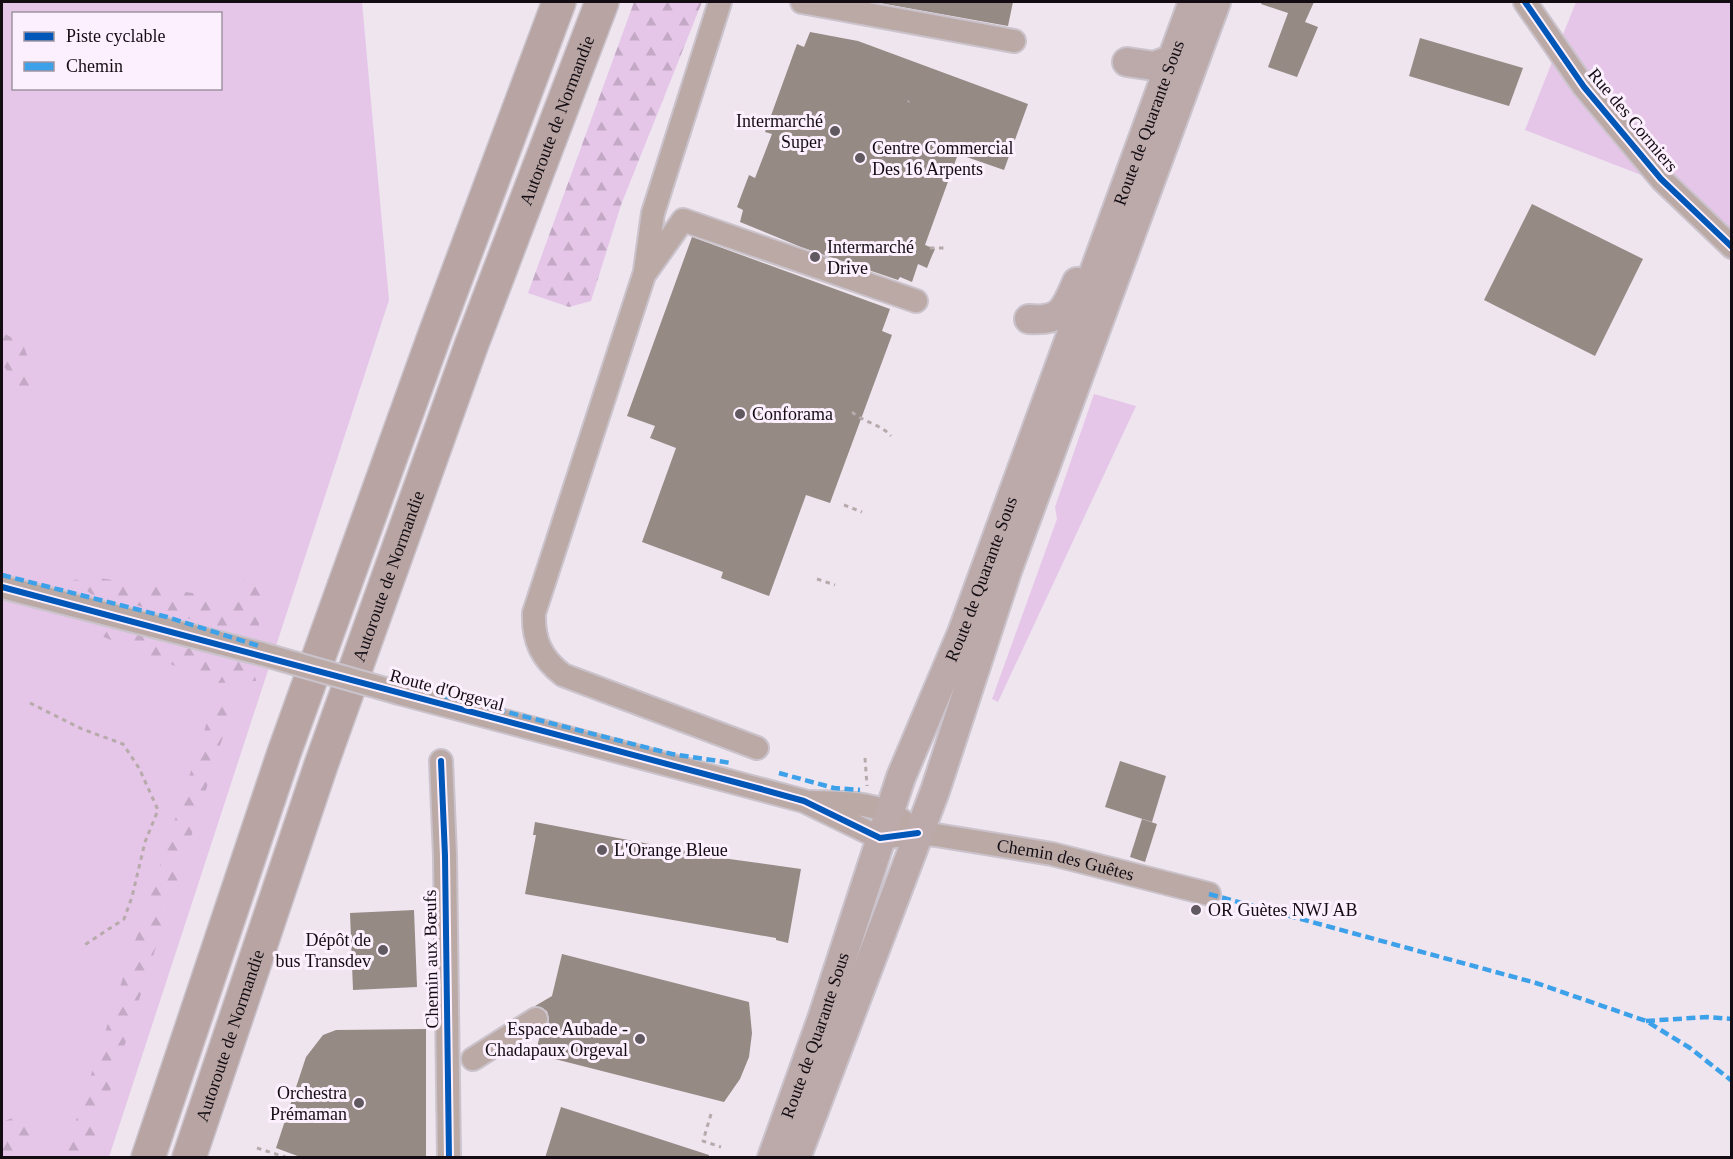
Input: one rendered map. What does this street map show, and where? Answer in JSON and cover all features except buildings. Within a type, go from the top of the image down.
[{"type":"highway","points":[[148,1158],[284,753],[435,334],[559,2]]},
{"type":"highway","name":"Autoroute de Normandie","points":[[189,1158],[321,765],[463,368],[602,2]]},
{"type":"main road","name":"Route de Quarante Sous","points":[[772,1158],[822,1019],[889,811],[962,633],[1193,2]]},
{"type":"main road","name":"Route de Quarante Sous","points":[[796,1158],[918,833],[1007,571],[1216,2]]},
{"type":"main road","points":[[1127,63],[1154,66],[1170,60]]},
{"type":"main road","points":[[1029,319],[1053,318],[1065,309],[1079,278],[1091,278]]},
{"type":"street","points":[[720,2],[653,213],[644,275],[534,613],[536,642],[543,655],[563,675],[757,748]]},
{"type":"street","points":[[802,2],[1014,41]]},
{"type":"street","name":"Rue des Cormiers","points":[[1525,2],[1584,87],[1661,179],[1731,247]]},
{"type":"street","points":[[644,275],[683,220],[916,301]]},
{"type":"street","name":"Route d'Orgeval","points":[[2,587],[262,654],[804,801],[880,838]]},
{"type":"street","name":"Chemin aux Bœufs","points":[[441,761],[445,856],[449,1158]]},
{"type":"street","name":"Route d'Orgeval","points":[[804,801],[862,804],[889,811]]},
{"type":"street","points":[[889,811],[918,833]]},
{"type":"street","points":[[880,838],[918,833]]},
{"type":"street","name":"Chemin des Guêtes","points":[[918,833],[1052,854],[1209,894]]},
{"type":"street","points":[[472,1059],[536,1018]]},
{"type":"path","points":[[930,248],[938,246],[944,248]]},
{"type":"path","points":[[852,412],[861,420],[887,431],[891,436]]},
{"type":"path","points":[[844,505],[862,512]]},
{"type":"path","points":[[817,579],[835,585]]},
{"type":"path","points":[[30,703],[82,729],[123,744],[140,768],[158,810],[145,842],[132,897],[123,919],[83,946]]},
{"type":"path","points":[[865,758],[867,789]]},
{"type":"path","points":[[711,1114],[703,1141],[722,1147]]},
{"type":"path","points":[[257,1148],[288,1158]]},
{"type":"green space","points":[[2,2],[362,2],[389,300],[109,1157],[2,1158]]},
{"type":"green space","points":[[634,2],[702,2],[621,205],[591,301],[569,307],[528,293]]},
{"type":"green space","points":[[1576,2],[1731,2],[1731,257],[1649,178],[1525,130]]},
{"type":"green space","points":[[2,332],[23,344],[32,369],[43,388],[24,393],[2,364]]},
{"type":"green space","points":[[1094,394],[1136,406],[998,702],[992,699],[1057,519],[1055,507]]},
{"type":"green space","points":[[248,568],[263,582],[258,636],[91,594],[73,580],[100,578],[235,600]]},
{"type":"green space","points":[[86,627],[108,627],[254,665],[256,681],[217,683],[101,636]]},
{"type":"green space","points":[[233,705],[89,1157],[64,1157],[212,707]]},
{"type":"green space","points":[[17,1116],[36,1131],[24,1157],[2,1157],[2,1122]]},
{"type":"marked path","points":[[2,575],[167,617],[259,646]]},
{"type":"marked path","points":[[444,696],[672,754],[731,763]]},
{"type":"marked path","points":[[779,773],[834,788],[860,790]]},
{"type":"marked path","points":[[1209,894],[1536,983],[1646,1021],[1690,1048],[1732,1081]]},
{"type":"marked path","points":[[1646,1021],[1707,1017],[1732,1019]]},
{"type":"cycle path","points":[[1525,2],[1584,87],[1661,179],[1732,247]]},
{"type":"cycle path","points":[[2,587],[804,801],[880,838],[918,833]]},
{"type":"cycle path","points":[[441,761],[445,856],[449,1158]]},
{"type":"place","name":"Intermarché Super","points":[[835,131]]},
{"type":"place","name":"Centre Commercial Des 16 Arpents","points":[[860,158]]},
{"type":"place","name":"Intermarché Drive","points":[[815,257]]},
{"type":"place","name":"Conforama","points":[[740,414]]},
{"type":"place","name":"L'Orange Bleue","points":[[602,850]]},
{"type":"place","name":"OR Guètes NWJ AB","points":[[1196,910]]},
{"type":"place","name":"Dépôt de bus Transdev","points":[[383,950]]},
{"type":"place","name":"Espace Aubade - Chadapaux Orgeval","points":[[640,1039]]},
{"type":"place","name":"Orchestra Prémaman","points":[[359,1103]]}]
